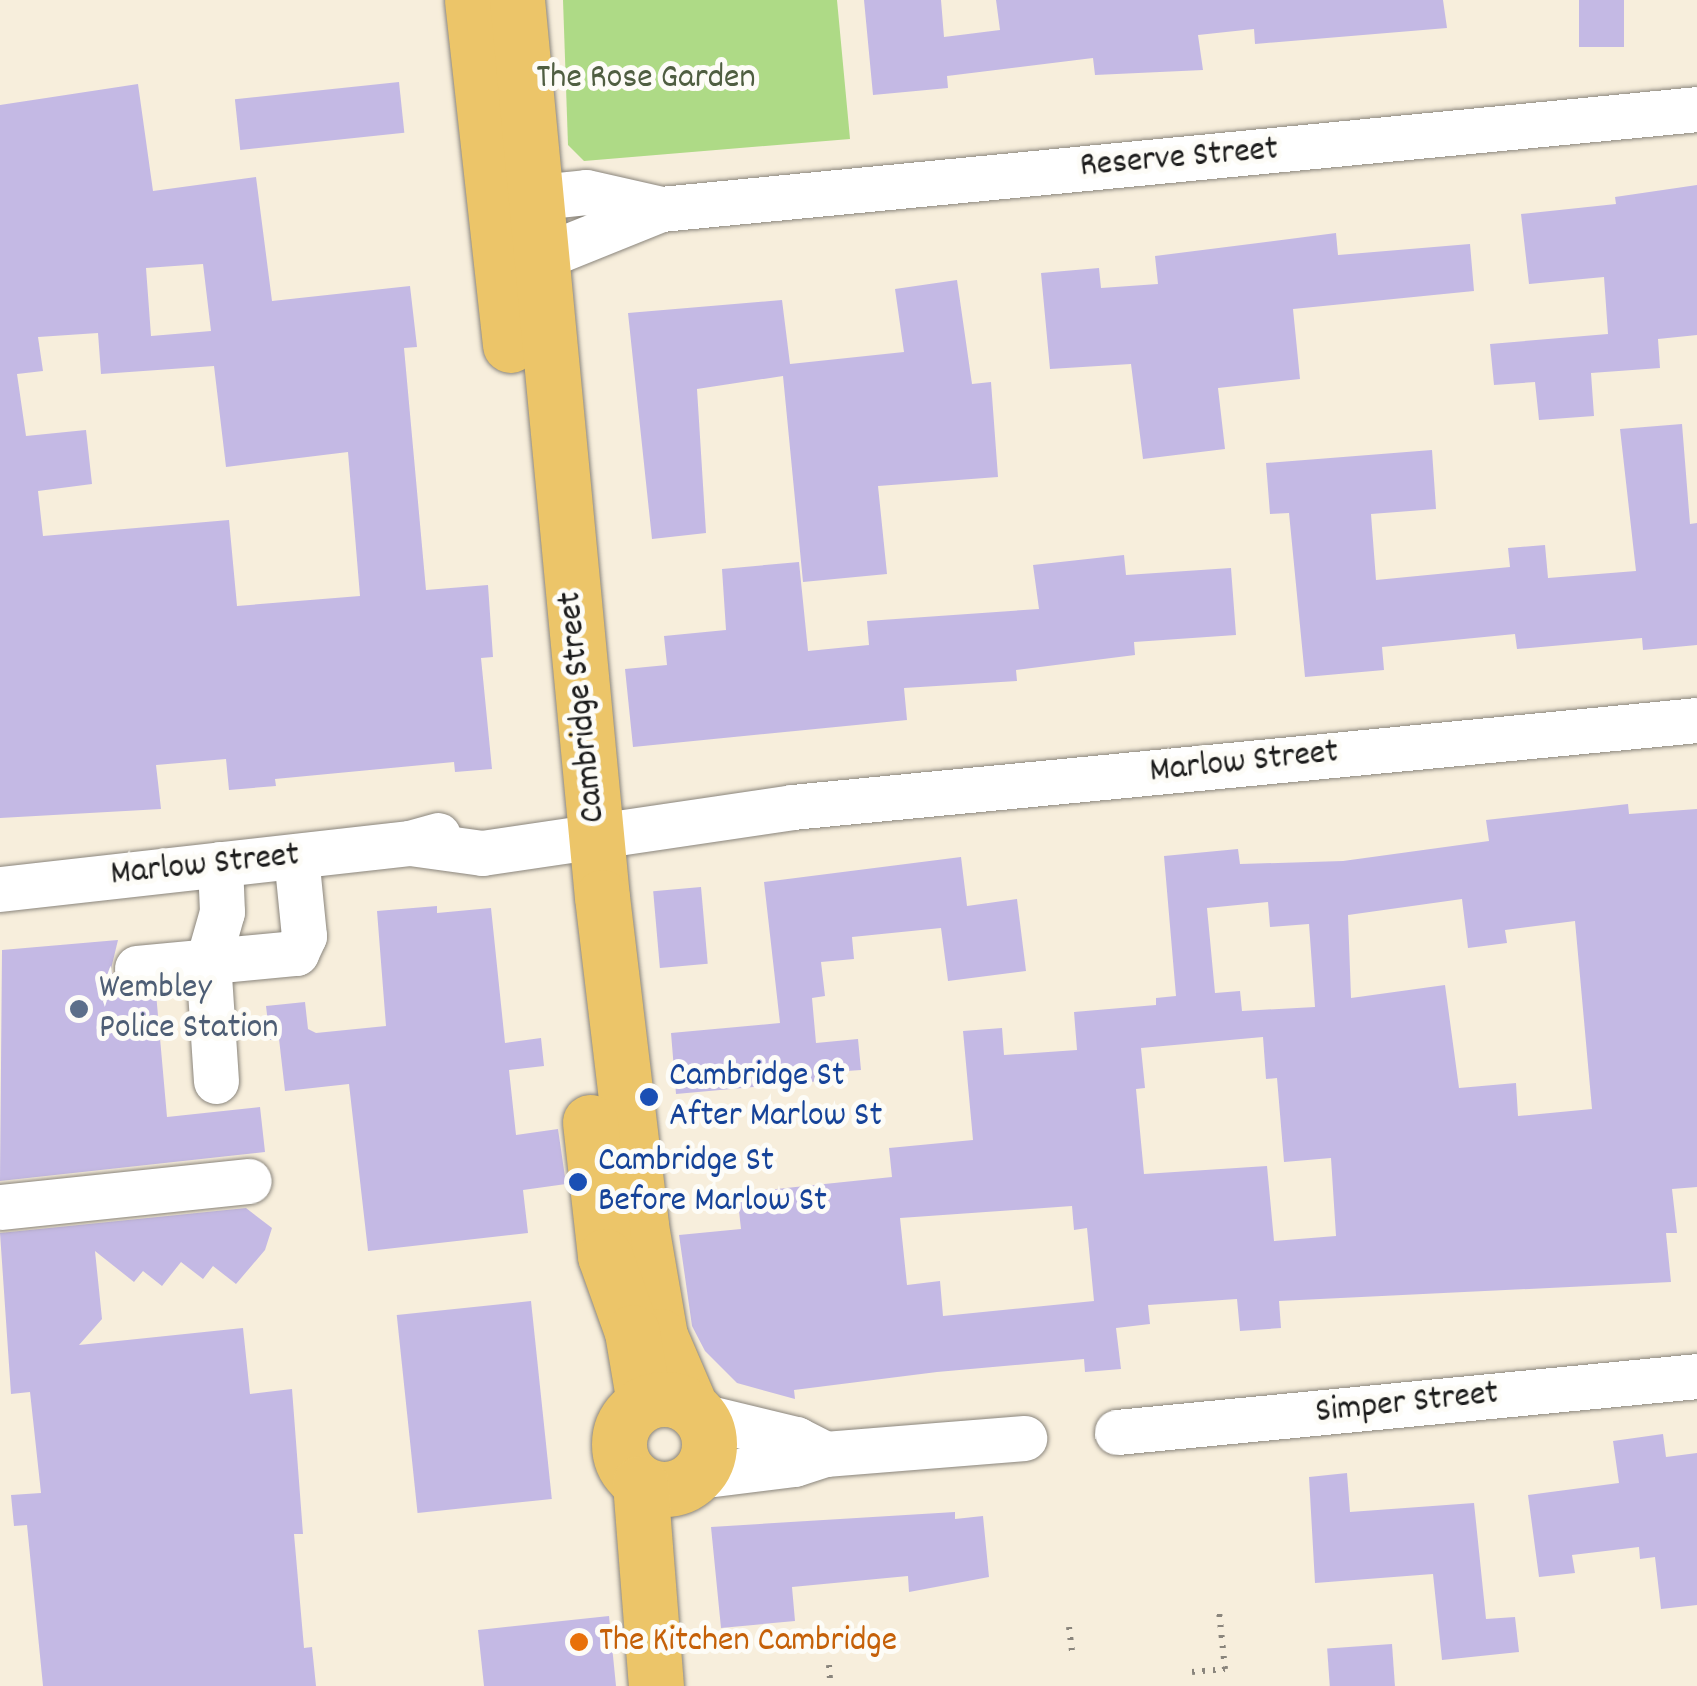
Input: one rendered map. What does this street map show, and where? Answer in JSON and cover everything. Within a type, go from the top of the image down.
[{"type":"main road","name":"Cambridge Street","points":[[472,0],[514,199],[577,826]]},
{"type":"main road","name":"Cambridge Street","points":[[517,0],[528,138],[514,199],[540,258],[605,1256],[632,1332],[678,1408]]},
{"type":"main road","points":[[528,138],[540,0]]},
{"type":"main road","points":[[656,1686],[674,1481],[709,1436],[678,1408],[631,1412],[619,1442],[621,1458],[674,1481]]},
{"type":"main road","points":[[674,1481],[694,1686]]},
{"type":"street","name":"Reserve Street","points":[[540,258],[661,208],[1697,109]]},
{"type":"street","name":"Reserve Street","points":[[514,199],[586,192],[661,208]]},
{"type":"street","name":"Marlow Street","points":[[0,889],[410,844],[482,852],[651,804],[792,807],[1697,720]]},
{"type":"street","points":[[137,968],[296,953],[303,947],[296,856]]},
{"type":"street","points":[[216,1081],[208,961],[222,912],[220,864]]},
{"type":"street","points":[[0,1207],[249,1181]]},
{"type":"street","name":"Simper Street","points":[[1117,1432],[1697,1376]]},
{"type":"street","points":[[678,1408],[796,1439],[824,1454]]},
{"type":"street","points":[[674,1481],[794,1464],[824,1454],[1024,1438]]},
{"type":"path","points":[[1192,1672],[1225,1669],[1220,1612]]},
{"type":"path","points":[[1069,1627],[1072,1652]]},
{"type":"path","points":[[829,1664],[830,1679]]},
{"type":"green space","name":"The Rose Garden","points":[[563,0],[837,0],[850,139],[584,161],[568,145]]},
{"type":"building","points":[[864,0],[941,0],[944,37],[1000,30],[996,0],[1443,0],[1447,28],[1255,44],[1254,29],[1198,35],[1203,70],[1095,75],[1093,58],[947,76],[948,88],[873,95]]},
{"type":"building","points":[[1579,0],[1624,0],[1624,47],[1579,47]]},
{"type":"building","points":[[399,82],[404,133],[240,150],[235,99]]},
{"type":"building","points":[[138,84],[153,191],[256,177],[272,301],[410,286],[417,347],[404,348],[426,590],[488,585],[493,657],[481,658],[492,769],[455,772],[454,762],[275,779],[276,786],[229,790],[226,759],[156,765],[161,809],[0,818],[0,105]],"holes":[[[203,264],[211,331],[151,336],[146,268]],[[98,333],[101,374],[214,366],[226,467],[348,452],[360,596],[237,606],[229,520],[43,536],[38,491],[92,484],[86,430],[26,436],[17,374],[43,371],[38,337]]]},
{"type":"building","points":[[1697,185],[1697,335],[1658,339],[1660,368],[1591,373],[1594,416],[1539,420],[1535,382],[1494,385],[1490,344],[1608,334],[1604,277],[1529,284],[1521,214],[1616,204],[1615,197]]},
{"type":"building","points":[[1336,233],[1338,255],[1470,244],[1474,291],[1293,309],[1300,379],[1218,388],[1225,449],[1143,459],[1131,364],[1050,369],[1041,273],[1099,268],[1101,288],[1158,284],[1155,256]]},
{"type":"building","points":[[957,280],[972,384],[991,382],[998,477],[878,486],[887,574],[803,582],[783,376],[697,389],[706,533],[652,539],[628,313],[782,300],[790,364],[904,352],[895,289]]},
{"type":"building","points":[[1682,424],[1690,524],[1697,523],[1697,645],[1643,650],[1642,638],[1517,649],[1515,634],[1382,647],[1384,670],[1305,677],[1289,513],[1270,514],[1266,463],[1432,450],[1436,509],[1371,514],[1376,580],[1510,567],[1508,548],[1545,545],[1548,578],[1636,571],[1620,429]]},
{"type":"building","points":[[1124,555],[1126,575],[1231,568],[1236,635],[1134,642],[1135,655],[1016,670],[1017,681],[904,688],[907,720],[633,747],[625,669],[667,665],[664,636],[726,630],[722,569],[799,562],[808,651],[869,645],[867,621],[1039,609],[1033,565]]},
{"type":"building","points":[[1628,804],[1629,814],[1697,809],[1697,1187],[1672,1189],[1677,1233],[1666,1233],[1671,1282],[1279,1301],[1281,1328],[1240,1331],[1237,1299],[1148,1305],[1150,1324],[1116,1328],[1121,1369],[1085,1372],[1084,1359],[937,1372],[794,1390],[795,1399],[737,1383],[705,1351],[692,1326],[679,1235],[741,1229],[737,1193],[892,1177],[889,1148],[973,1140],[963,1031],[1002,1028],[1004,1055],[1077,1050],[1074,1012],[1156,1005],[1156,998],[1176,996],[1164,856],[1238,849],[1240,864],[1343,861],[1489,841],[1486,820]],"holes":[[[1462,899],[1468,948],[1507,943],[1505,930],[1575,921],[1592,1109],[1518,1116],[1516,1083],[1459,1088],[1445,985],[1351,998],[1348,915]],[[1268,902],[1270,927],[1309,924],[1315,1007],[1242,1011],[1240,991],[1215,993],[1207,908]],[[1263,1037],[1266,1079],[1277,1078],[1284,1162],[1331,1158],[1336,1236],[1274,1241],[1267,1166],[1144,1174],[1136,1089],[1145,1088],[1141,1048]],[[1072,1206],[1074,1230],[1087,1228],[1094,1301],[943,1316],[940,1281],[907,1285],[900,1218]]]},
{"type":"building","points":[[961,857],[967,906],[1017,899],[1026,971],[948,981],[941,928],[852,937],[854,959],[821,962],[825,996],[812,998],[816,1043],[858,1039],[861,1070],[832,1072],[832,1080],[676,1094],[671,1033],[780,1023],[764,882]]},
{"type":"building","points":[[701,887],[708,964],[660,968],[653,891]]},
{"type":"building","points":[[437,906],[437,913],[491,908],[505,1043],[541,1038],[544,1066],[509,1070],[516,1135],[558,1129],[566,1184],[523,1190],[528,1233],[368,1251],[349,1084],[285,1091],[279,1039],[270,1040],[266,1006],[305,1002],[308,1029],[316,1033],[386,1026],[377,911]]},
{"type":"building","points":[[118,940],[111,969],[116,984],[127,992],[156,993],[167,1117],[260,1107],[265,1152],[0,1181],[2,950]]},
{"type":"building","points":[[246,1208],[272,1228],[265,1250],[236,1284],[213,1266],[203,1279],[181,1262],[162,1286],[143,1271],[134,1282],[95,1251],[102,1319],[79,1345],[243,1328],[250,1394],[292,1389],[303,1534],[294,1534],[304,1648],[312,1647],[316,1686],[43,1686],[27,1525],[14,1526],[11,1495],[41,1493],[30,1392],[11,1394],[0,1233]]},
{"type":"building","points":[[531,1301],[552,1499],[418,1513],[397,1315]]},
{"type":"building","points":[[1663,1434],[1666,1457],[1697,1453],[1697,1605],[1661,1609],[1655,1557],[1640,1559],[1639,1547],[1572,1555],[1575,1573],[1539,1577],[1528,1495],[1619,1483],[1613,1441]]},
{"type":"building","points":[[1347,1473],[1350,1512],[1474,1503],[1486,1619],[1515,1617],[1519,1652],[1442,1660],[1433,1574],[1315,1583],[1309,1477]]},
{"type":"building","points":[[955,1512],[955,1519],[983,1516],[989,1577],[909,1592],[908,1576],[792,1587],[795,1621],[721,1628],[711,1527]]},
{"type":"building","points":[[609,1616],[616,1686],[484,1686],[478,1630]]},
{"type":"building","points":[[1392,1644],[1395,1686],[1330,1686],[1327,1649]]},
{"type":"place","name":"Wembley Police Station","points":[[79,1009]]},
{"type":"place","name":"Cambridge St After Marlow St","points":[[649,1097]]},
{"type":"place","name":"Cambridge St Before Marlow St","points":[[578,1182]]},
{"type":"place","name":"The Kitchen Cambridge","points":[[579,1642]]}]
